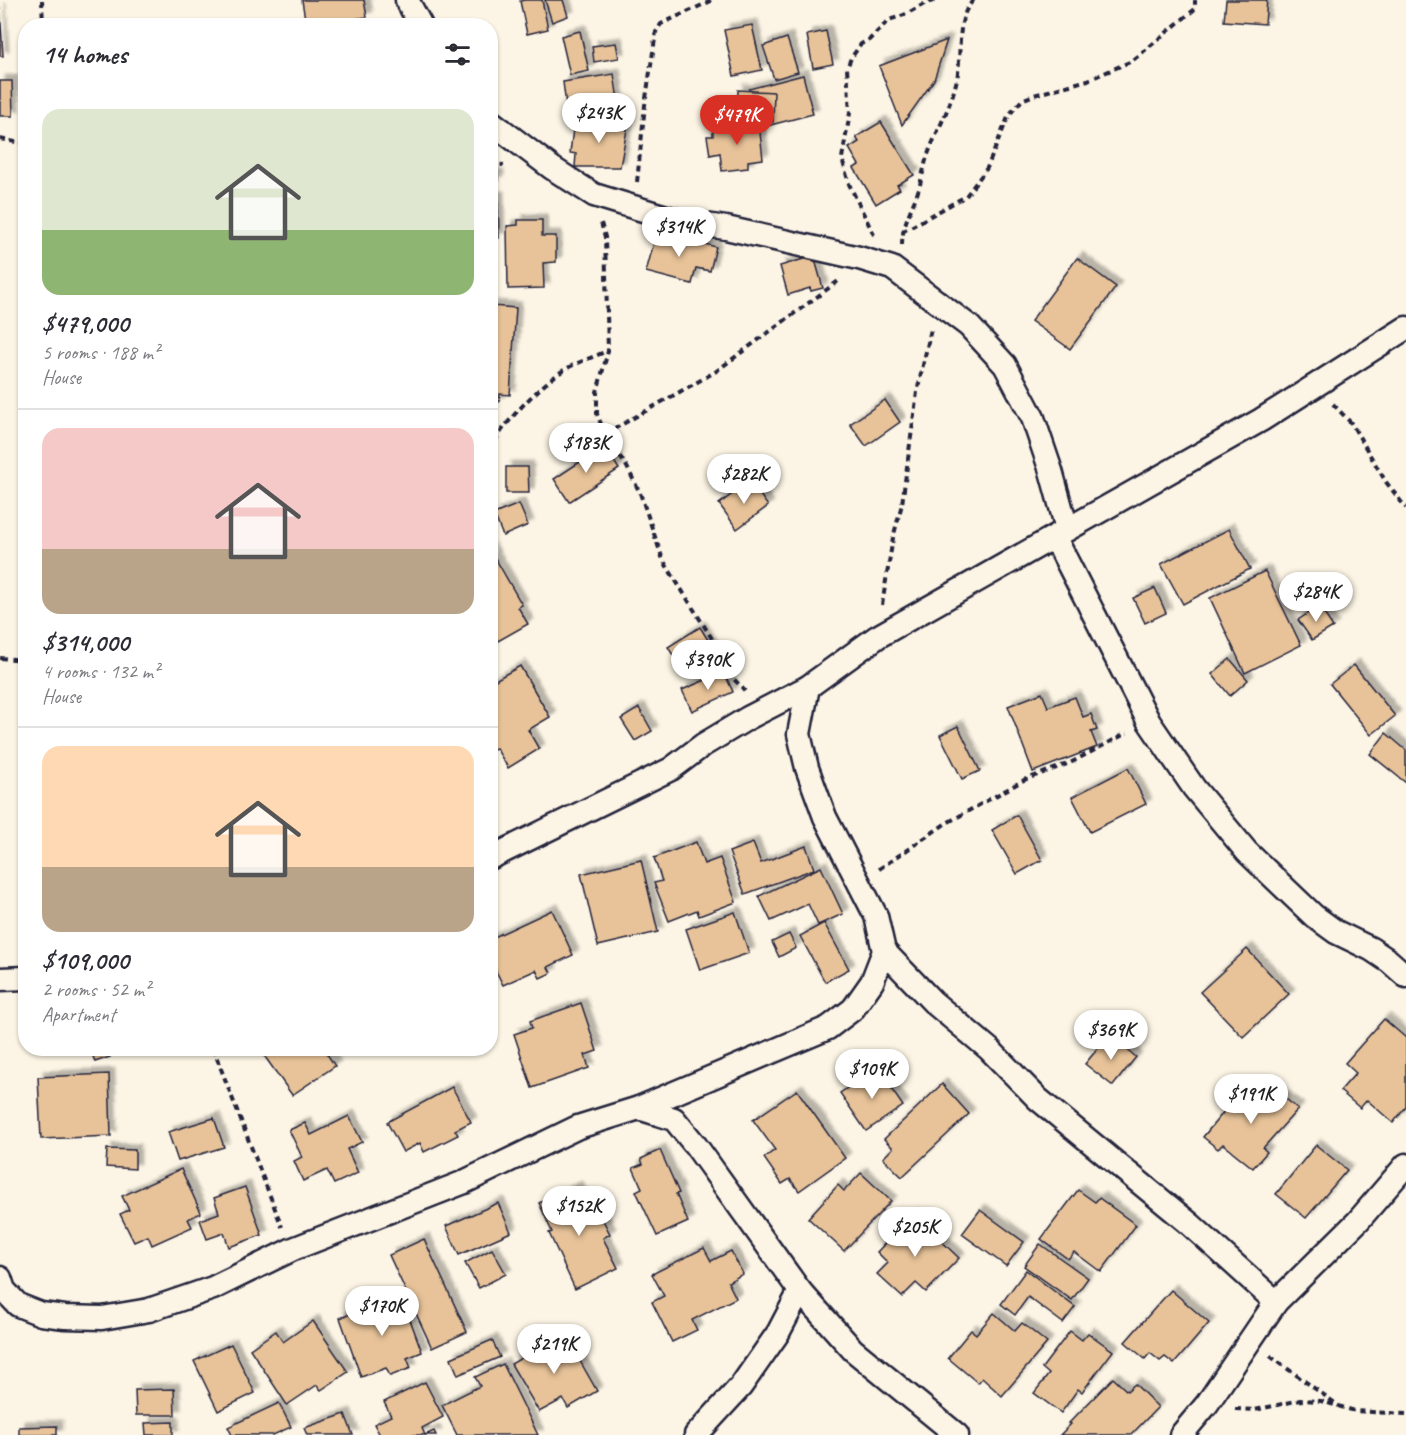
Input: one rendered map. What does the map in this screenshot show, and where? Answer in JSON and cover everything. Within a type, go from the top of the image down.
[{"type":"street","points":[[407,0],[417,18]]},
{"type":"street","points":[[498,127],[552,168],[594,195],[679,221],[726,228],[859,258],[897,272],[969,326],[1005,365],[1033,418],[1051,471],[1061,533],[1149,722],[1194,788],[1247,852],[1314,916],[1336,932],[1371,949],[1406,976]]},
{"type":"street","points":[[498,854],[671,769],[703,745],[748,718],[808,687],[877,637],[1261,420],[1406,328]]},
{"type":"street","points":[[808,687],[799,734],[807,768],[825,817],[876,916],[884,951],[933,1002],[989,1049],[1038,1099],[1190,1224],[1276,1302]]},
{"type":"street","points":[[0,1278],[4,1290],[18,1305],[41,1314],[65,1317],[102,1318],[149,1310],[213,1288],[293,1249],[462,1184],[578,1127],[639,1108],[828,1028],[853,1009],[872,982],[884,951]]},
{"type":"street","points":[[0,979],[18,978]]},
{"type":"street","points":[[639,1108],[674,1119],[800,1291],[854,1350],[957,1435]]},
{"type":"street","points":[[1181,1435],[1204,1408],[1276,1302],[1358,1221],[1406,1165]]},
{"type":"street","points":[[695,1434],[741,1386],[778,1333],[800,1291]]},
{"type":"path","points":[[42,0],[43,18]]},
{"type":"path","points":[[635,207],[645,105],[656,32],[661,24],[713,0]]},
{"type":"path","points":[[897,272],[849,184],[842,158],[850,112],[847,68],[861,44],[869,40],[889,20],[937,0]]},
{"type":"path","points":[[897,272],[902,232],[917,195],[927,156],[939,133],[956,86],[961,53],[960,24],[968,5],[974,0]]},
{"type":"path","points":[[902,232],[966,196],[987,168],[1009,115],[1022,100],[1088,80],[1132,61],[1195,9],[1195,0]]},
{"type":"path","points":[[0,139],[18,142]]},
{"type":"path","points":[[594,195],[605,237],[608,351],[597,392],[597,414],[605,434],[627,467],[640,493],[663,560],[711,637],[733,678],[747,694],[748,718]]},
{"type":"path","points":[[605,434],[715,372],[838,282],[859,258]]},
{"type":"path","points":[[877,637],[892,538],[902,504],[917,392],[936,302]]},
{"type":"path","points":[[498,435],[524,404],[561,372],[608,351]]},
{"type":"path","points":[[1305,391],[1335,405],[1346,417],[1386,482],[1406,508]]},
{"type":"path","points":[[0,658],[18,659]]},
{"type":"path","points":[[859,882],[974,807],[1024,780],[1070,763],[1149,722]]},
{"type":"path","points":[[216,1056],[293,1249]]},
{"type":"path","points":[[1250,1341],[1343,1408]]},
{"type":"path","points":[[1204,1408],[1255,1410],[1300,1400],[1321,1401],[1356,1411],[1406,1414]]},
{"type":"building","points":[[302,0],[364,0],[367,17],[360,18],[305,18]]},
{"type":"building","points":[[542,0],[548,29],[527,34],[520,1]]},
{"type":"building","points":[[545,0],[563,0],[568,16],[552,22]]},
{"type":"building","points":[[1226,0],[1267,0],[1265,24],[1224,21]]},
{"type":"building","points":[[0,8],[3,56],[0,56]]},
{"type":"building","points":[[752,25],[762,70],[734,76],[724,30]]},
{"type":"building","points":[[580,31],[589,71],[570,75],[561,36]]},
{"type":"building","points":[[826,31],[833,64],[813,68],[807,35]]},
{"type":"building","points":[[787,38],[798,72],[774,79],[763,46]]},
{"type":"building","points":[[947,40],[934,80],[902,125],[879,66]]},
{"type":"building","points":[[616,43],[619,58],[594,62],[592,46]]},
{"type":"building","points":[[614,74],[620,113],[568,121],[563,82]]},
{"type":"building","points":[[803,75],[813,114],[759,128],[749,89]]},
{"type":"building","points":[[0,81],[12,81],[13,116],[0,116]]},
{"type":"building","points":[[738,90],[774,92],[773,122],[737,120]]},
{"type":"building","points":[[579,119],[628,124],[620,167],[575,167],[576,154],[570,153],[573,129],[578,129]]},
{"type":"building","points":[[881,122],[914,175],[897,185],[900,189],[876,204],[854,168],[859,165],[849,148],[859,142],[856,137]]},
{"type":"building","points":[[759,124],[763,159],[748,161],[748,168],[722,171],[720,153],[710,155],[707,136],[713,136],[713,130]]},
{"type":"building","points":[[518,220],[542,220],[542,236],[556,236],[556,262],[543,263],[544,288],[508,289],[507,226],[518,225]]},
{"type":"building","points":[[657,231],[716,247],[710,271],[696,268],[692,284],[646,272]]},
{"type":"building","points":[[814,256],[823,288],[811,291],[810,288],[788,295],[780,266]]},
{"type":"building","points":[[1077,258],[1116,287],[1070,349],[1031,321]]},
{"type":"building","points":[[498,306],[516,308],[510,395],[500,394],[499,402]]},
{"type":"building","points":[[885,400],[900,422],[866,446],[850,424]]},
{"type":"building","points":[[604,446],[619,469],[569,502],[554,479]]},
{"type":"building","points":[[506,467],[528,467],[529,493],[506,493]]},
{"type":"building","points":[[750,481],[768,506],[737,529],[719,504]]},
{"type":"building","points":[[519,504],[528,525],[503,536],[498,524],[498,512]]},
{"type":"building","points":[[1229,529],[1250,569],[1183,604],[1161,564]]},
{"type":"building","points":[[498,563],[522,605],[518,607],[528,624],[498,641]]},
{"type":"building","points":[[1265,571],[1301,645],[1245,673],[1210,598]]},
{"type":"building","points":[[1155,588],[1166,613],[1145,623],[1133,598]]},
{"type":"building","points":[[1319,606],[1333,627],[1312,640],[1298,620]]},
{"type":"building","points":[[700,627],[724,666],[710,674],[697,654],[679,665],[668,647]]},
{"type":"building","points":[[1230,659],[1248,680],[1230,696],[1212,674]]},
{"type":"building","points":[[1354,665],[1395,716],[1371,735],[1330,684]]},
{"type":"building","points":[[520,666],[550,717],[528,730],[539,749],[508,768],[498,751],[498,678]]},
{"type":"building","points":[[724,672],[733,692],[692,711],[682,690]]},
{"type":"building","points":[[1042,693],[1048,707],[1075,697],[1083,717],[1091,714],[1097,730],[1091,732],[1097,747],[1033,772],[1008,706]]},
{"type":"building","points":[[639,708],[652,731],[635,741],[621,719]]},
{"type":"building","points":[[958,726],[980,771],[962,779],[940,735]]},
{"type":"building","points":[[1386,733],[1406,750],[1406,783],[1370,754]]},
{"type":"building","points":[[1128,768],[1146,804],[1090,832],[1072,797]]},
{"type":"building","points":[[1017,815],[1042,860],[1017,874],[992,830]]},
{"type":"building","points":[[696,842],[704,864],[720,858],[736,902],[699,916],[697,910],[669,921],[654,883],[662,881],[654,858]]},
{"type":"building","points":[[753,843],[761,863],[806,846],[814,869],[745,894],[729,852]]},
{"type":"building","points":[[641,860],[658,932],[598,946],[581,874]]},
{"type":"building","points":[[821,867],[843,914],[818,925],[808,904],[771,921],[759,896]]},
{"type":"building","points":[[552,910],[573,955],[548,967],[551,973],[540,978],[536,970],[503,985],[498,975],[498,935]]},
{"type":"building","points":[[735,912],[749,953],[700,970],[686,929]]},
{"type":"building","points":[[824,923],[849,969],[825,982],[800,936]]},
{"type":"building","points":[[789,934],[796,948],[779,957],[772,942]]},
{"type":"building","points":[[1247,949],[1289,994],[1243,1037],[1200,992]]},
{"type":"building","points":[[581,1003],[597,1051],[585,1055],[589,1068],[532,1088],[514,1034],[532,1028],[530,1021]]},
{"type":"building","points":[[1384,1019],[1406,1038],[1406,1107],[1393,1123],[1367,1100],[1360,1108],[1340,1091],[1356,1073],[1345,1063]]},
{"type":"building","points":[[1109,1035],[1136,1057],[1113,1086],[1085,1064]]},
{"type":"building","points":[[93,1056],[110,1056],[110,1057],[95,1062]]},
{"type":"building","points":[[264,1056],[328,1056],[335,1066],[292,1095]]},
{"type":"building","points":[[877,1068],[903,1106],[866,1131],[840,1093]]},
{"type":"building","points":[[109,1074],[111,1136],[41,1139],[38,1077]]},
{"type":"building","points":[[942,1084],[969,1114],[902,1177],[883,1158],[893,1148],[884,1139]]},
{"type":"building","points":[[1263,1085],[1277,1097],[1280,1094],[1298,1109],[1263,1148],[1267,1152],[1253,1168],[1223,1144],[1218,1149],[1203,1137],[1236,1097],[1246,1105]]},
{"type":"building","points":[[452,1087],[471,1122],[455,1130],[458,1135],[424,1152],[420,1143],[403,1152],[387,1122]]},
{"type":"building","points":[[797,1090],[845,1158],[799,1191],[790,1179],[782,1184],[764,1158],[775,1150],[753,1120]]},
{"type":"building","points":[[349,1116],[362,1142],[347,1149],[358,1173],[334,1184],[327,1170],[303,1181],[294,1161],[302,1157],[289,1130],[305,1123],[311,1135]]},
{"type":"building","points":[[214,1118],[224,1147],[178,1161],[168,1132]]},
{"type":"building","points":[[1316,1145],[1347,1170],[1306,1218],[1276,1194]]},
{"type":"building","points":[[107,1149],[135,1150],[135,1169],[106,1167]]},
{"type":"building","points":[[660,1150],[679,1193],[676,1194],[688,1222],[657,1236],[636,1191],[642,1188],[633,1168],[643,1164],[641,1159]]},
{"type":"building","points":[[181,1169],[201,1213],[188,1219],[192,1227],[152,1245],[148,1236],[134,1242],[120,1214],[129,1210],[122,1196]]},
{"type":"building","points":[[861,1173],[891,1201],[844,1251],[808,1218],[838,1185],[844,1191]]},
{"type":"building","points":[[245,1187],[262,1235],[229,1247],[224,1233],[207,1239],[200,1220],[219,1213],[214,1198]]},
{"type":"building","points":[[577,1187],[585,1203],[592,1199],[610,1234],[603,1238],[618,1268],[575,1289],[549,1233],[552,1232],[539,1203]]},
{"type":"building","points":[[1078,1190],[1095,1202],[1099,1198],[1136,1225],[1101,1272],[1074,1252],[1068,1259],[1041,1239]]},
{"type":"building","points":[[498,1203],[511,1232],[459,1255],[446,1226]]},
{"type":"building","points":[[980,1210],[1024,1242],[1006,1266],[962,1234]]},
{"type":"building","points":[[913,1214],[959,1258],[926,1292],[916,1283],[902,1297],[877,1274],[888,1263],[877,1252]]},
{"type":"building","points":[[424,1239],[467,1332],[432,1348],[389,1255]]},
{"type":"building","points":[[1040,1244],[1088,1278],[1072,1300],[1024,1266]]},
{"type":"building","points":[[704,1248],[711,1261],[731,1251],[743,1274],[728,1282],[736,1298],[692,1320],[697,1330],[672,1342],[652,1302],[664,1296],[652,1274]]},
{"type":"building","points":[[492,1249],[506,1274],[479,1288],[465,1263]]},
{"type":"building","points":[[1026,1270],[1075,1307],[1063,1323],[1028,1297],[1015,1315],[1001,1304]]},
{"type":"building","points":[[1171,1290],[1209,1323],[1174,1364],[1165,1357],[1160,1361],[1150,1353],[1145,1359],[1125,1342]]},
{"type":"building","points":[[401,1295],[422,1352],[407,1358],[411,1368],[390,1376],[386,1368],[361,1377],[340,1318]]},
{"type":"building","points":[[994,1313],[1015,1331],[1022,1323],[1047,1343],[1002,1396],[982,1378],[978,1383],[948,1358],[971,1330],[976,1334]]},
{"type":"building","points":[[313,1321],[348,1372],[321,1390],[317,1385],[287,1405],[250,1349],[276,1331],[283,1342]]},
{"type":"building","points":[[1070,1331],[1082,1340],[1088,1333],[1113,1351],[1082,1392],[1078,1389],[1061,1413],[1034,1393],[1049,1374],[1042,1368]]},
{"type":"building","points":[[564,1333],[597,1391],[568,1408],[563,1399],[539,1412],[511,1364]]},
{"type":"building","points":[[492,1340],[500,1357],[458,1375],[451,1358]]},
{"type":"building","points":[[231,1344],[255,1393],[218,1411],[194,1361]]},
{"type":"building","points":[[503,1364],[538,1435],[457,1435],[442,1405],[480,1386],[475,1377]]},
{"type":"building","points":[[1113,1378],[1127,1391],[1135,1384],[1158,1407],[1131,1435],[1060,1435],[1071,1424],[1069,1423]]},
{"type":"building","points":[[425,1382],[443,1417],[422,1428],[425,1435],[380,1435],[374,1424],[391,1416],[384,1402]]},
{"type":"building","points":[[174,1389],[175,1415],[136,1415],[135,1390]]},
{"type":"building","points":[[279,1403],[291,1427],[273,1435],[232,1435],[228,1427]]},
{"type":"building","points":[[345,1414],[353,1435],[307,1435],[304,1428]]},
{"type":"building","points":[[173,1422],[173,1435],[146,1435],[145,1423]]},
{"type":"building","points":[[57,1426],[57,1435],[19,1435],[19,1427]]}]
